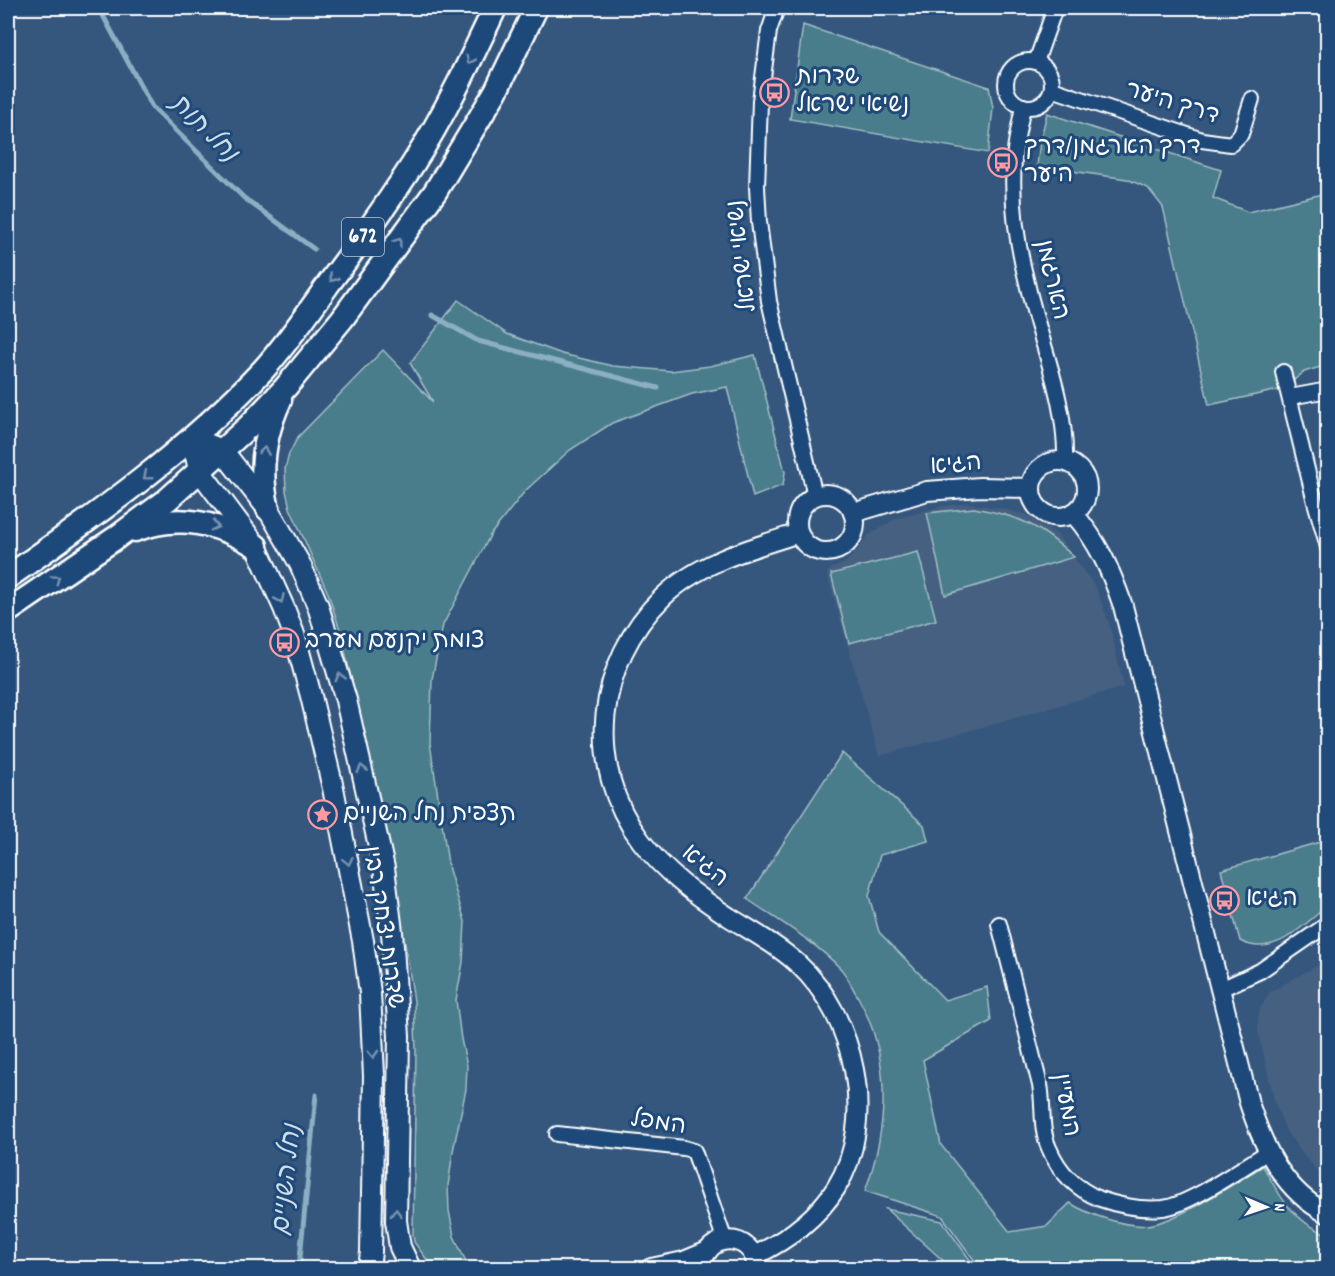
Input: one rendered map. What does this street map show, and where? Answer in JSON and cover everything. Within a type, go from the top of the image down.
[{"type":"main road","name":"672","points":[[8,577],[116,501],[192,438],[264,368],[356,247],[415,162],[466,69],[495,8]]},
{"type":"main road","name":"672","points":[[8,611],[117,537],[166,500],[222,450],[285,388],[342,319],[435,192],[496,91],[536,8]]},
{"type":"main road","points":[[268,509],[263,490],[264,446],[268,427],[285,388]]},
{"type":"main road","points":[[192,438],[222,450]]},
{"type":"main road","name":"שדרות יצחק רבין","points":[[192,438],[199,470],[256,546],[284,608],[302,659],[333,788],[363,941],[370,993],[374,1076],[369,1269]]},
{"type":"main road","name":"שדרות יצחק רבין","points":[[222,450],[268,509],[300,564],[318,606],[336,662],[384,868],[393,944],[399,1036],[396,1221],[400,1248],[410,1269]]},
{"type":"main road","points":[[117,537],[162,522],[178,521],[218,526],[234,532],[256,546]]},
{"type":"street","name":"נשיאי ישראל","points":[[777,8],[769,31],[760,101],[757,188],[759,222],[769,301],[815,496]]},
{"type":"street","points":[[1036,62],[1055,8]]},
{"type":"street","points":[[1022,62],[1036,62],[1047,69],[1051,75],[1052,89],[1049,96],[1037,105],[1023,106],[1016,103],[1007,92],[1007,77],[1010,70],[1022,62]]},
{"type":"street","name":"דרך היער","points":[[1052,89],[1202,140],[1231,144],[1241,134],[1252,99]]},
{"type":"street","name":"הארגמן","points":[[1023,106],[1014,160],[1016,231],[1027,283],[1061,409],[1066,440],[1065,462]]},
{"type":"street","points":[[1283,372],[1314,502],[1328,547]]},
{"type":"street","points":[[1290,398],[1328,390]]},
{"type":"street","points":[[1049,462],[1065,462],[1074,465],[1085,480],[1085,498],[1073,513],[1057,517],[1041,510],[1036,504],[1031,488],[1036,472],[1042,467],[1049,462]]},
{"type":"street","name":"הגיא","points":[[853,513],[927,491],[948,488],[1031,488]]},
{"type":"street","points":[[824,494],[842,499],[853,513],[855,523],[848,541],[831,552],[812,549],[799,534],[798,516],[801,507],[815,496],[824,494]]},
{"type":"street","points":[[1073,513],[1087,528],[1106,560],[1123,606],[1249,1103],[1268,1152],[1281,1175],[1306,1200],[1328,1214]]},
{"type":"street","name":"הגיא","points":[[755,1262],[812,1216],[835,1190],[844,1173],[856,1132],[857,1106],[853,1070],[845,1038],[830,1003],[798,964],[677,881],[641,841],[617,798],[605,754],[604,709],[615,667],[634,629],[663,596],[700,570],[744,550],[799,534]]},
{"type":"street","name":"המעיין","points":[[999,924],[1040,1085],[1048,1147],[1058,1166],[1070,1181],[1088,1194],[1114,1204],[1139,1209],[1164,1208],[1183,1201],[1268,1152]]},
{"type":"street","points":[[1221,989],[1260,971],[1328,924]]},
{"type":"street","name":"המפל","points":[[557,1134],[694,1151],[725,1241]]},
{"type":"street","points":[[651,1269],[705,1260],[717,1243],[725,1241],[742,1244],[755,1262]]},
{"type":"shaded area","points":[[968,503],[1027,515],[1057,534],[1096,588],[1109,623],[1124,687],[879,756],[827,573],[832,568],[845,563],[868,536],[895,519],[939,507]]},
{"type":"shaded area","points":[[1327,960],[1328,1178],[1325,1179],[1287,1133],[1275,1103],[1258,1031],[1258,1018],[1260,1009],[1270,992]]},
{"type":"green space","points":[[803,25],[989,87],[993,108],[988,153],[790,119]]},
{"type":"green space","points":[[1047,113],[1221,170],[1213,198],[1248,212],[1327,193],[1327,365],[1304,372],[1283,389],[1209,405],[1163,207],[1148,188],[1127,179],[1037,166]]},
{"type":"green space","points":[[458,300],[507,334],[562,354],[613,366],[671,371],[710,366],[755,355],[785,472],[783,485],[753,497],[727,387],[692,394],[612,423],[570,450],[525,491],[491,534],[443,625],[432,679],[430,743],[449,870],[465,921],[463,962],[456,1000],[467,1066],[466,1089],[448,1186],[449,1211],[454,1236],[469,1268],[433,1268],[414,1242],[413,1233],[416,1050],[414,1001],[405,943],[341,633],[328,593],[290,508],[286,491],[285,469],[289,454],[298,437],[383,350],[433,402],[410,363]]},
{"type":"green space","points":[[974,508],[1004,515],[1028,524],[1050,537],[1074,557],[945,595],[927,513]]},
{"type":"green space","points":[[918,552],[936,620],[849,643],[831,574]]},
{"type":"green space","points":[[842,753],[924,825],[928,841],[880,855],[869,896],[879,932],[945,1000],[987,987],[991,1021],[923,1060],[941,1145],[1010,1232],[1047,1226],[1070,1203],[1086,1212],[1119,1222],[1148,1225],[1161,1222],[1206,1200],[1263,1166],[1275,1188],[1296,1215],[1305,1223],[1327,1234],[1327,1268],[980,1268],[942,1216],[865,1191],[879,1142],[883,1092],[881,1067],[868,1019],[847,977],[830,958],[747,899]]},
{"type":"green space","points":[[1327,840],[1327,906],[1298,930],[1276,943],[1265,946],[1240,941],[1221,870]]},
{"type":"green space","points":[[886,1209],[942,1221],[976,1268],[946,1268],[948,1265]]},
{"type":"waterway","name":"נחל תות","points":[[99,8],[152,107],[244,198],[314,249]]},
{"type":"waterway","name":"נחל תות","points":[[432,315],[478,341],[658,388]]},
{"type":"waterway","name":"נחל השניים","points":[[299,1268],[316,1095]]},
{"type":"place","name":"שדרות נשיאי ישראל","points":[[775,92]]},
{"type":"place","name":"דרך הארגמן/דרך היער","points":[[1003,162]]},
{"type":"place","name":"צומת יקנעם מערב","points":[[284,642]]},
{"type":"place","name":"תצפית נחל השניים","points":[[322,815]]},
{"type":"place","name":"הגיא","points":[[1225,900]]}]
